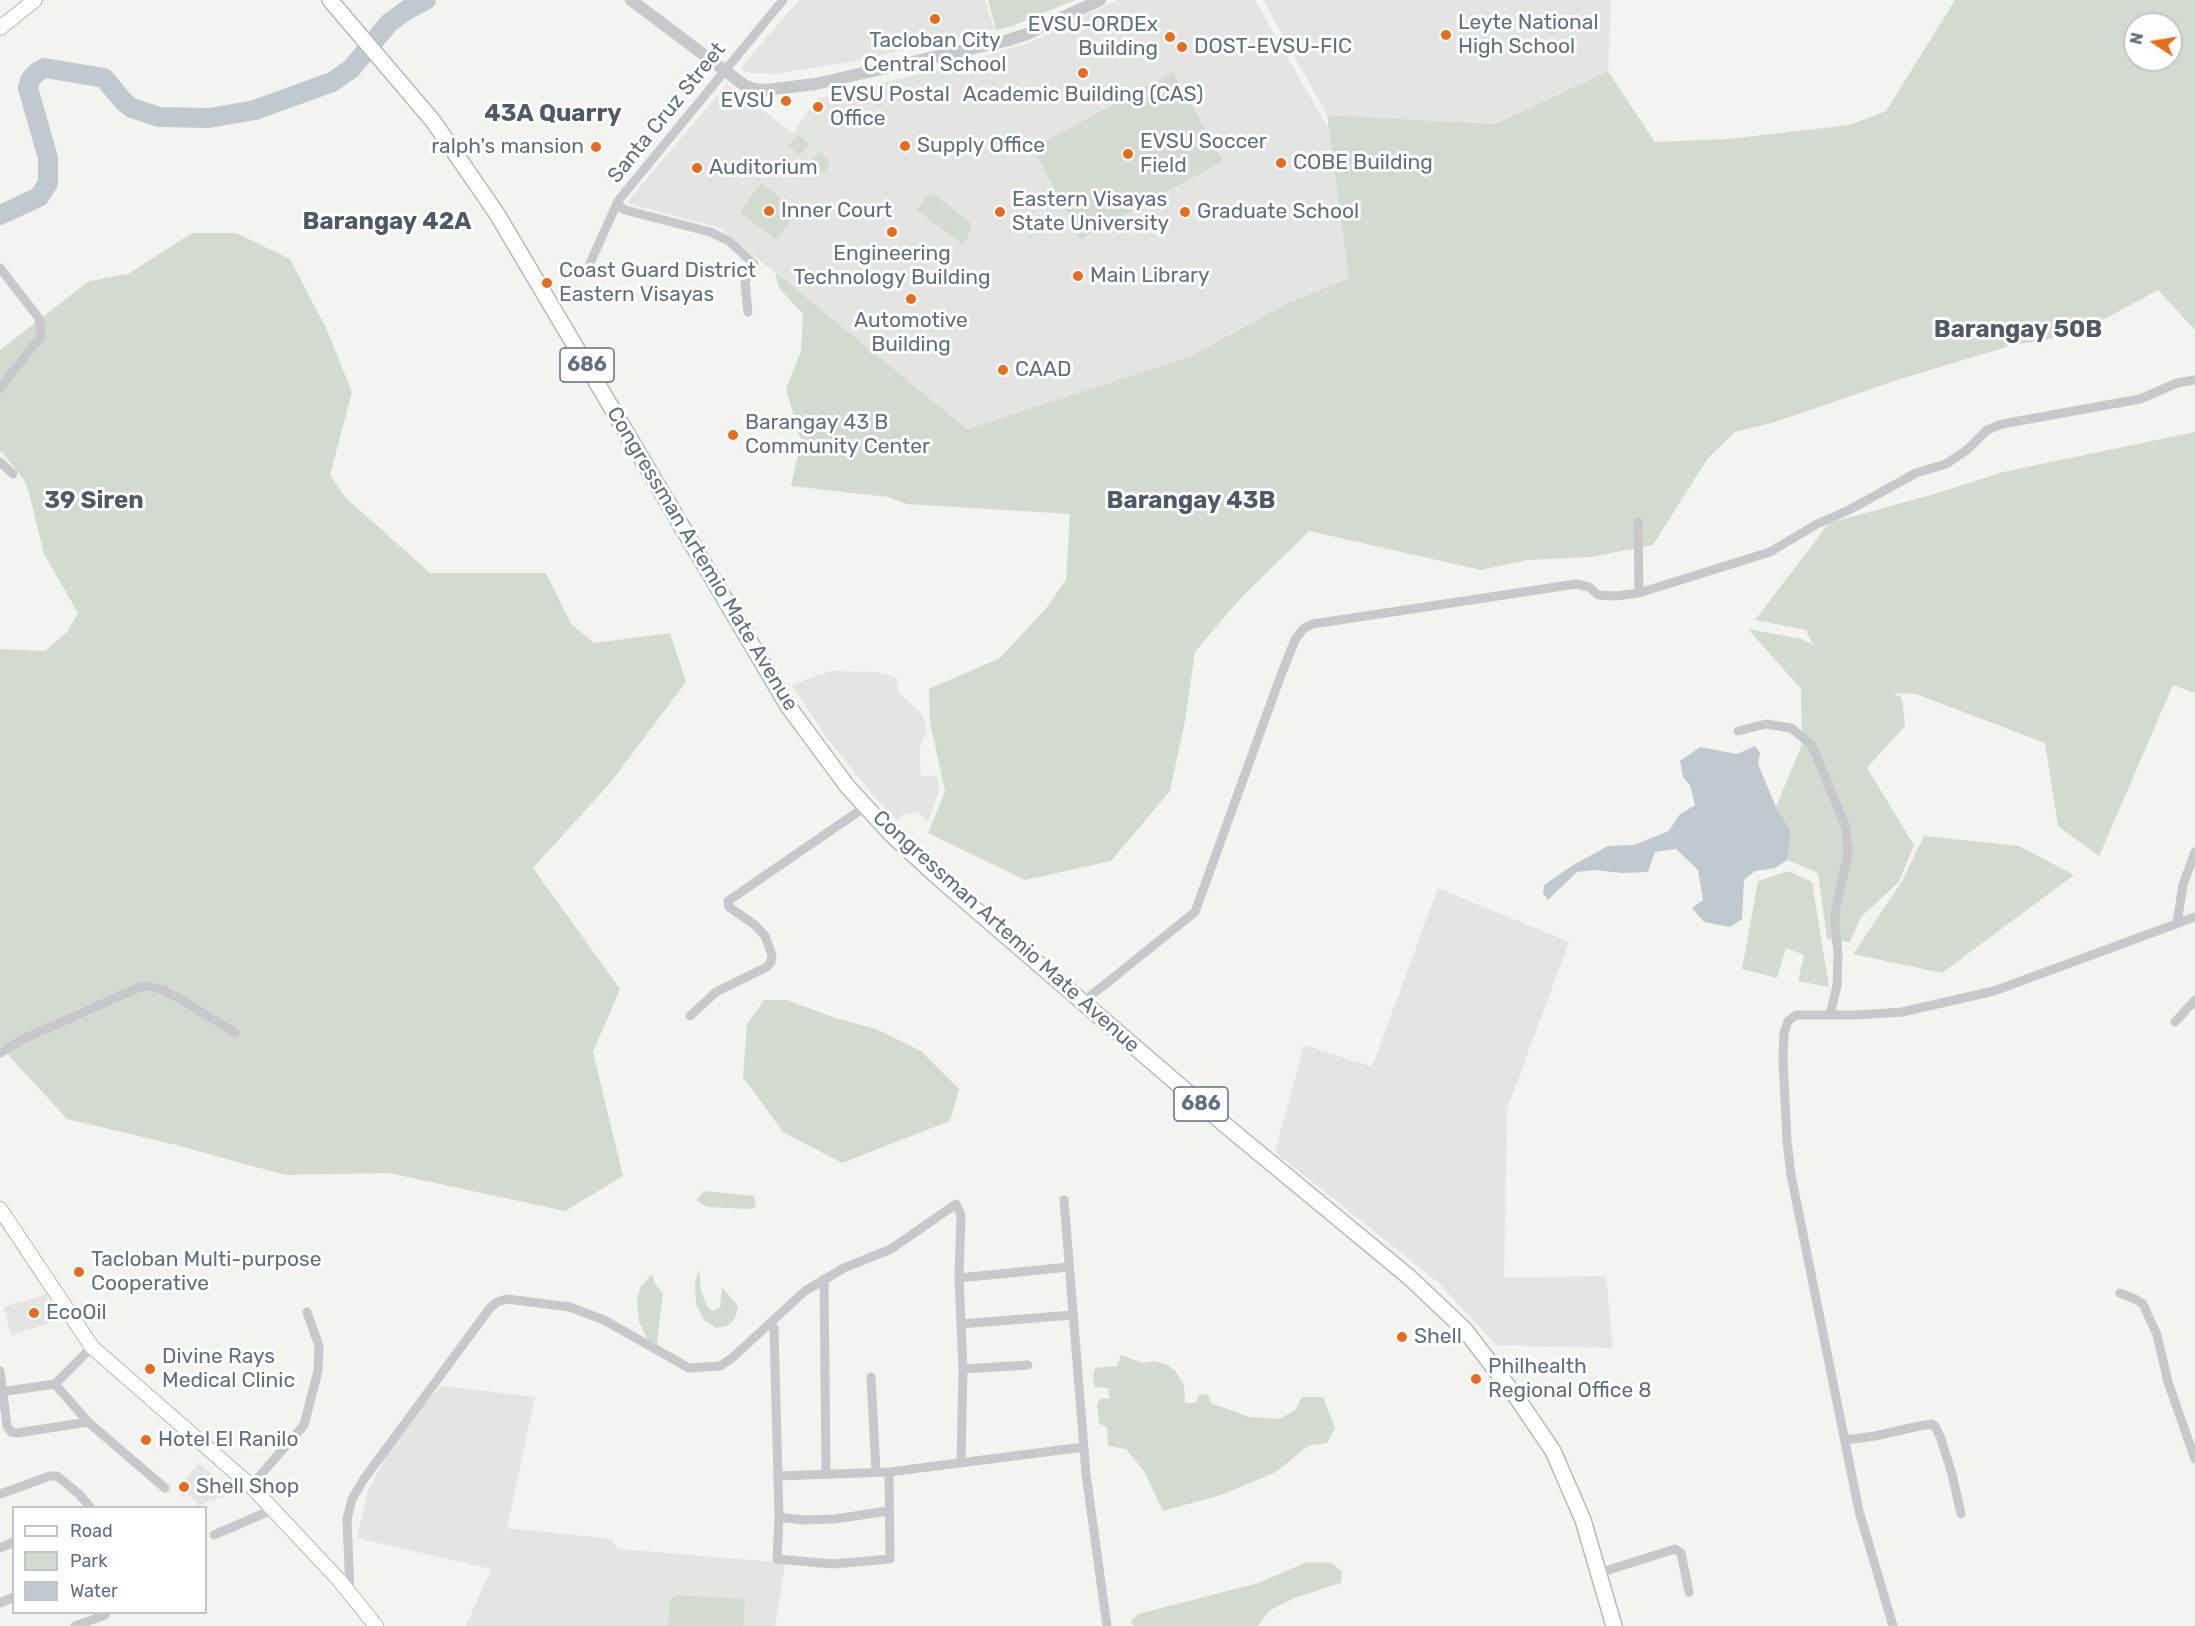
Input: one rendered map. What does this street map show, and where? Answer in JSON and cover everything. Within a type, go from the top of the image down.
[{"type":"main road","points":[[0,28],[35,0]]},
{"type":"main road","name":"Congressman Artemio Mate Avenue","points":[[330,0],[434,121],[497,213],[788,706],[828,761],[865,807],[933,873],[1230,1129],[1408,1277],[1465,1330],[1517,1398],[1553,1451],[1583,1520],[1614,1626]]},
{"type":"main road","points":[[0,1209],[92,1347],[251,1486],[350,1592],[367,1619],[376,1626]]},
{"type":"street","points":[[631,0],[744,85],[760,90],[815,84],[1005,41],[1027,34],[1100,0]]},
{"type":"street","name":"Santa Cruz Street","points":[[748,312],[745,282],[754,264],[729,241],[710,232],[625,210],[619,206],[618,201],[783,0]]},
{"type":"street","points":[[586,270],[618,201]]},
{"type":"street","points":[[0,268],[38,317],[41,328],[40,337],[0,388]]},
{"type":"street","points":[[1083,1002],[1195,912],[1281,675],[1295,640],[1303,629],[1313,624],[1576,584],[1589,587],[1598,595],[1616,596],[1639,593],[1770,552],[1817,524],[1849,510],[1916,473],[1946,464],[1968,449],[1987,430],[2002,424],[2140,399],[2177,383],[2195,380]]},
{"type":"street","points":[[0,462],[14,474]]},
{"type":"street","points":[[1638,522],[1639,593]]},
{"type":"street","points":[[1738,731],[1766,724],[1791,728],[1812,745],[1846,828],[1848,854],[1836,907],[1835,923],[1838,954],[1837,986],[1830,1014]]},
{"type":"street","points":[[690,1016],[716,992],[767,967],[771,962],[772,955],[765,936],[755,925],[729,907],[728,901],[865,807]]},
{"type":"street","points":[[2177,923],[2183,885],[2195,852]]},
{"type":"street","points":[[1893,1626],[1859,1511],[1791,1175],[1787,1141],[1784,1060],[1784,1033],[1788,1021],[1796,1015],[1902,1012],[1994,991],[2195,917]]},
{"type":"street","points":[[0,1053],[21,1040],[140,987],[148,986],[163,990],[184,1001],[235,1033]]},
{"type":"street","points":[[2175,1022],[2195,1000]]},
{"type":"street","points":[[1065,1200],[1072,1315],[1084,1447],[1107,1626]]},
{"type":"street","points":[[350,1592],[347,1519],[352,1499],[363,1479],[490,1308],[497,1302],[507,1299],[570,1307],[604,1320],[678,1362],[696,1369],[720,1365],[732,1358],[806,1291],[844,1268],[891,1249],[956,1204],[961,1215],[959,1278],[963,1369],[961,1462]]},
{"type":"street","points":[[959,1278],[1069,1266]]},
{"type":"street","points":[[824,1279],[826,1473]]},
{"type":"street","points":[[2120,1293],[2143,1304],[2157,1335],[2168,1382],[2195,1459]]},
{"type":"street","points":[[251,1486],[304,1425],[318,1371],[319,1346],[307,1312]]},
{"type":"street","points":[[961,1324],[1072,1315]]},
{"type":"street","points":[[769,1324],[774,1328],[779,1517],[777,1559],[833,1564],[890,1559],[889,1472]]},
{"type":"street","points":[[2,1392],[56,1384],[92,1347]]},
{"type":"street","points":[[963,1369],[1028,1365]]},
{"type":"street","points":[[0,1371],[7,1426],[12,1432],[88,1422]]},
{"type":"street","points":[[871,1377],[876,1472]]},
{"type":"street","points":[[56,1384],[88,1422],[165,1488]]},
{"type":"street","points":[[1845,1440],[1932,1424],[1941,1439],[1961,1514]]},
{"type":"street","points":[[778,1476],[889,1472],[1084,1447]]},
{"type":"street","points":[[0,1494],[50,1476],[57,1476],[71,1486],[89,1506]]},
{"type":"street","points":[[214,1535],[274,1509]]},
{"type":"street","points":[[779,1517],[803,1520],[835,1519],[888,1511]]},
{"type":"street","points":[[1599,1573],[1675,1549],[1681,1553],[1689,1592]]},
{"type":"street","points":[[75,1626],[105,1614]]},
{"type":"shaded area","points":[[799,0],[985,0],[994,29],[851,62],[774,74],[752,73],[743,70],[742,66]]},
{"type":"shaded area","name":"Eastern Visayas State University","points":[[1118,0],[1255,0],[1329,130],[1350,278],[1284,305],[1189,357],[967,429],[720,228],[631,204],[628,201],[727,84],[793,133],[817,99],[971,61],[1028,43]]},
{"type":"shaded area","name":"Leyte National High School","points":[[1263,0],[1611,0],[1608,71],[1495,124],[1327,115]]},
{"type":"shaded area","points":[[830,671],[876,672],[897,678],[898,692],[922,714],[927,730],[919,749],[921,777],[937,775],[939,791],[928,822],[917,811],[903,815],[897,820],[878,801],[826,737],[792,685]]},
{"type":"shaded area","points":[[1438,888],[1569,942],[1507,1109],[1504,1278],[1606,1276],[1613,1348],[1496,1345],[1440,1284],[1275,1152],[1304,1045],[1372,1067]]},
{"type":"shaded area","points":[[46,1294],[56,1321],[11,1335],[4,1307]]},
{"type":"shaded area","points":[[442,1386],[535,1397],[507,1528],[612,1539],[618,1549],[785,1563],[775,1626],[466,1626],[491,1569],[357,1538],[368,1491],[388,1453],[425,1403]]},
{"type":"shaded area","points":[[199,1463],[234,1493],[199,1505],[187,1493],[184,1497],[176,1490]]},
{"type":"green space","points":[[988,0],[1075,0],[1012,26],[996,30]]},
{"type":"green space","points":[[1955,0],[2195,0],[2195,330],[2158,290],[2075,335],[2013,345],[1900,379],[1775,422],[1735,432],[1708,458],[1653,545],[1591,557],[1527,560],[1481,570],[1309,531],[1238,601],[1195,652],[1185,721],[1170,791],[1111,861],[1025,880],[928,833],[945,791],[930,722],[929,689],[1000,658],[1047,607],[1066,580],[1070,514],[907,504],[888,497],[791,486],[801,441],[786,389],[801,351],[803,314],[779,288],[775,272],[967,429],[1189,357],[1284,305],[1349,278],[1327,115],[1495,124],[1608,71],[1655,142],[1727,139],[1850,125],[1886,111]]},
{"type":"green space","name":"EVSU Soccer Field","points":[[1173,72],[1223,161],[1081,239],[1033,148]]},
{"type":"green space","points":[[798,134],[810,144],[800,155],[788,146]]},
{"type":"green space","points":[[819,151],[831,163],[824,172],[810,163]]},
{"type":"green space","name":"Inner Court","points":[[761,183],[798,211],[776,240],[740,212]]},
{"type":"green space","points":[[934,194],[970,222],[972,229],[963,245],[917,210],[926,197]]},
{"type":"green space","points":[[192,233],[236,233],[290,259],[327,330],[352,392],[330,475],[346,498],[430,573],[546,573],[571,624],[594,643],[670,633],[686,682],[611,782],[533,868],[620,989],[593,1052],[623,1176],[565,1211],[389,1173],[285,1175],[172,1144],[67,1119],[0,1046],[0,649],[45,651],[67,632],[78,613],[44,554],[24,480],[0,452],[0,350],[89,281],[128,274]]},
{"type":"green space","points":[[2195,432],[2195,693],[2173,685],[2099,856],[2058,826],[2045,743],[1916,694],[1894,693],[1902,698],[1905,726],[1867,768],[1914,845],[1899,882],[1861,917],[1850,942],[1827,939],[1818,873],[1787,860],[1790,829],[1776,807],[1802,744],[1801,689],[1748,629],[1802,639],[1813,645],[1806,630],[1755,620],[1829,523],[1938,493],[2003,472]]},
{"type":"green space","points":[[1924,836],[2019,846],[2074,875],[1942,973],[1853,954],[1901,883]]},
{"type":"green space","points":[[1789,871],[1812,882],[1829,987],[1798,981],[1804,955],[1786,948],[1777,978],[1742,969],[1758,881]]},
{"type":"green space","points":[[764,1000],[787,1000],[835,1018],[876,1029],[921,1051],[959,1089],[950,1121],[842,1163],[783,1132],[743,1077],[747,1024]]},
{"type":"green space","points":[[704,1191],[754,1196],[756,1206],[752,1209],[707,1207],[696,1200]]},
{"type":"green space","points":[[699,1268],[701,1291],[707,1306],[713,1311],[720,1307],[722,1287],[738,1306],[735,1319],[727,1326],[716,1328],[704,1320],[696,1304],[695,1284]]},
{"type":"green space","points":[[652,1274],[655,1284],[663,1293],[656,1351],[639,1322],[637,1300],[640,1288]]},
{"type":"green space","points":[[1121,1355],[1143,1363],[1154,1361],[1166,1364],[1175,1371],[1184,1385],[1185,1403],[1196,1403],[1199,1395],[1208,1394],[1211,1403],[1249,1417],[1280,1419],[1295,1410],[1302,1397],[1323,1397],[1335,1428],[1327,1443],[1308,1446],[1276,1472],[1221,1495],[1163,1511],[1144,1471],[1126,1449],[1108,1446],[1107,1428],[1099,1423],[1097,1403],[1101,1399],[1110,1398],[1108,1388],[1095,1387],[1093,1376],[1095,1368],[1117,1366]]},
{"type":"green space","points":[[1307,1562],[1332,1563],[1342,1572],[1341,1583],[1294,1598],[1269,1611],[1258,1626],[1133,1626],[1131,1621],[1138,1614],[1258,1583]]},
{"type":"green space","points":[[675,1595],[745,1599],[743,1626],[668,1626],[670,1601]]},
{"type":"water","points":[[1755,746],[1760,753],[1758,764],[1776,807],[1790,829],[1790,842],[1787,860],[1775,868],[1755,871],[1744,880],[1742,919],[1730,927],[1704,922],[1692,908],[1703,900],[1698,870],[1676,849],[1655,852],[1648,872],[1622,873],[1595,870],[1577,872],[1548,900],[1543,893],[1544,885],[1573,865],[1608,846],[1634,845],[1669,831],[1679,815],[1695,805],[1690,785],[1683,777],[1680,761],[1700,747],[1737,754]]},
{"type":"waterway","points":[[0,215],[39,197],[48,183],[48,158],[28,88],[30,80],[45,68],[104,78],[132,108],[159,117],[209,118],[255,110],[332,82],[351,69],[389,23],[426,0]]},
{"type":"place","name":"Tacloban City Central School","points":[[935,19]]},
{"type":"place","name":"Leyte National High School","points":[[1446,35]]},
{"type":"place","name":"EVSU-ORDEx Building","points":[[1170,37]]},
{"type":"place","name":"DOST-EVSU-FIC","points":[[1182,47]]},
{"type":"place","name":"Academic Building (CAS)","points":[[1083,73]]},
{"type":"place","name":"EVSU","points":[[786,101]]},
{"type":"place","name":"EVSU Postal Office","points":[[818,107]]},
{"type":"place","name":"Supply Office","points":[[905,146]]},
{"type":"place","name":"ralph's mansion","points":[[596,147]]},
{"type":"place","name":"EVSU Soccer Field","points":[[1128,154]]},
{"type":"place","name":"COBE Building","points":[[1281,163]]},
{"type":"place","name":"Auditorium","points":[[697,168]]},
{"type":"place","name":"Inner Court","points":[[769,211]]},
{"type":"place","name":"Eastern Visayas State University","points":[[1000,212]]},
{"type":"place","name":"Graduate School","points":[[1185,212]]},
{"type":"place","name":"Engineering Technology Building","points":[[892,232]]},
{"type":"place","name":"Main Library","points":[[1078,276]]},
{"type":"place","name":"Coast Guard District Eastern Visayas","points":[[547,283]]},
{"type":"place","name":"Automotive Building","points":[[911,299]]},
{"type":"place","name":"CAAD","points":[[1003,370]]},
{"type":"place","name":"Barangay 43 B Community Center","points":[[733,435]]},
{"type":"place","name":"Tacloban Multi-purpose Cooperative","points":[[79,1272]]},
{"type":"place","name":"EcoOil","points":[[34,1313]]},
{"type":"place","name":"Shell","points":[[1402,1337]]},
{"type":"place","name":"Divine Rays Medical Clinic","points":[[150,1369]]},
{"type":"place","name":"Philhealth Regional Office 8","points":[[1476,1379]]},
{"type":"place","name":"Hotel El Ranilo","points":[[146,1440]]},
{"type":"place","name":"Shell Shop","points":[[184,1487]]},
{"type":"district","name":"43A Quarry","points":[[553,114]]},
{"type":"district","name":"Barangay 42A","points":[[387,222]]},
{"type":"district","name":"Barangay 50B","points":[[2018,330]]},
{"type":"district","name":"39 Siren","points":[[94,501]]},
{"type":"district","name":"Barangay 43B","points":[[1191,501]]}]
